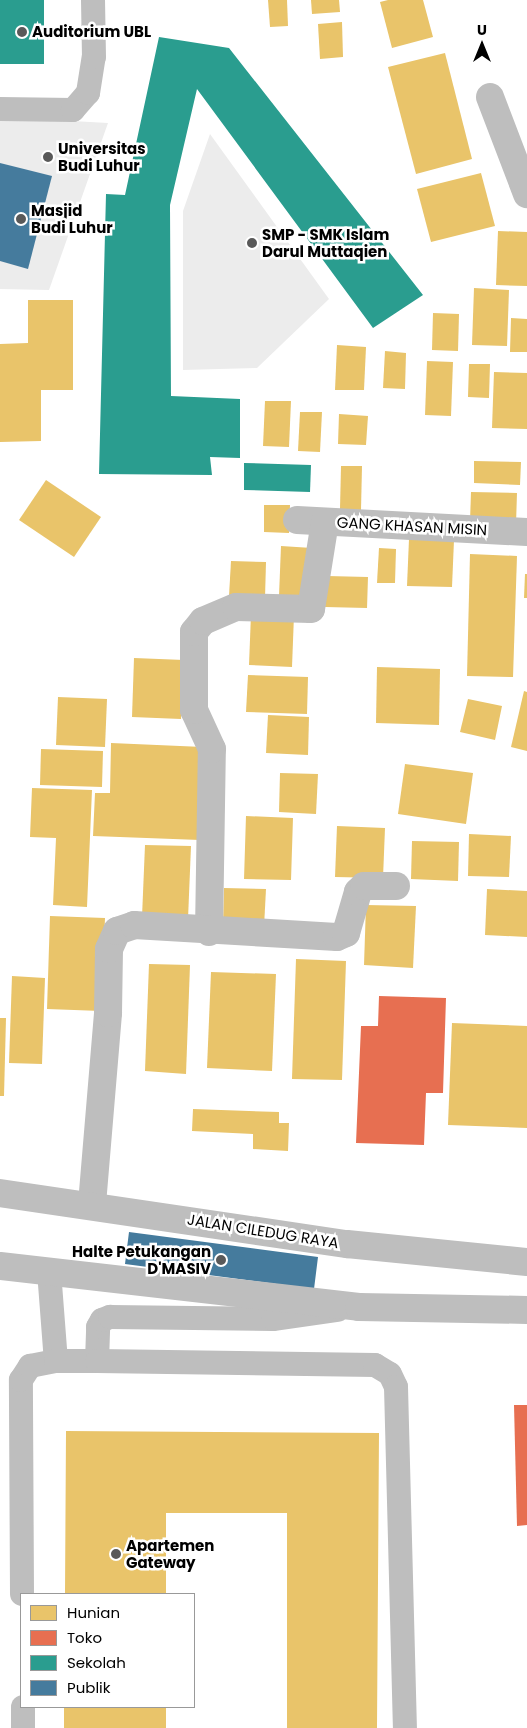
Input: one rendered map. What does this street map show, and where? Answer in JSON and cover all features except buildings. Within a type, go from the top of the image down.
[{"type":"street","points":[[490,97],[527,194]]},
{"type":"street","name":"GANG KHASAN MISIN","points":[[297,520],[527,532]]},
{"type":"street","points":[[209,932],[212,749],[194,710],[194,632],[203,622],[236,607],[312,609],[325,522]]},
{"type":"street","points":[[92,1204],[112,941],[117,931],[134,925],[209,932],[337,938],[346,933],[358,892],[364,886],[396,886]]},
{"type":"street","name":"JALAN CILEDUG RAYA","points":[[0,1193],[92,1204],[347,1244],[527,1262]]},
{"type":"street","points":[[0,1266],[359,1307],[527,1310]]},
{"type":"lane","points":[[0,109],[73,110],[88,93],[94,57],[93,0]]},
{"type":"lane","points":[[49,1271],[56,1362]]},
{"type":"lane","points":[[97,1361],[98,1327],[102,1320],[110,1317],[273,1319],[359,1307]]},
{"type":"lane","points":[[22,1593],[21,1380],[30,1366],[56,1362],[97,1361],[375,1365],[390,1374],[396,1387],[405,1728]]},
{"type":"lane","points":[[22,1708],[23,1728]]},
{"type":"shaded area","points":[[0,117],[108,123],[49,290],[0,289]]},
{"type":"shaded area","points":[[210,134],[329,299],[257,368],[183,370],[183,211]]},
{"type":"place","name":"Auditorium UBL","points":[[22,32]]},
{"type":"place","name":"Universitas Budi Luhur","points":[[48,157]]},
{"type":"place","name":"Masjid Budi Luhur","points":[[21,219]]},
{"type":"place","name":"SMP - SMK Islam Darul Muttaqien","points":[[252,243]]},
{"type":"place","name":"Halte Petukangan D'MASIV","points":[[221,1260]]},
{"type":"place","name":"Apartemen Gateway","points":[[116,1554]]}]
